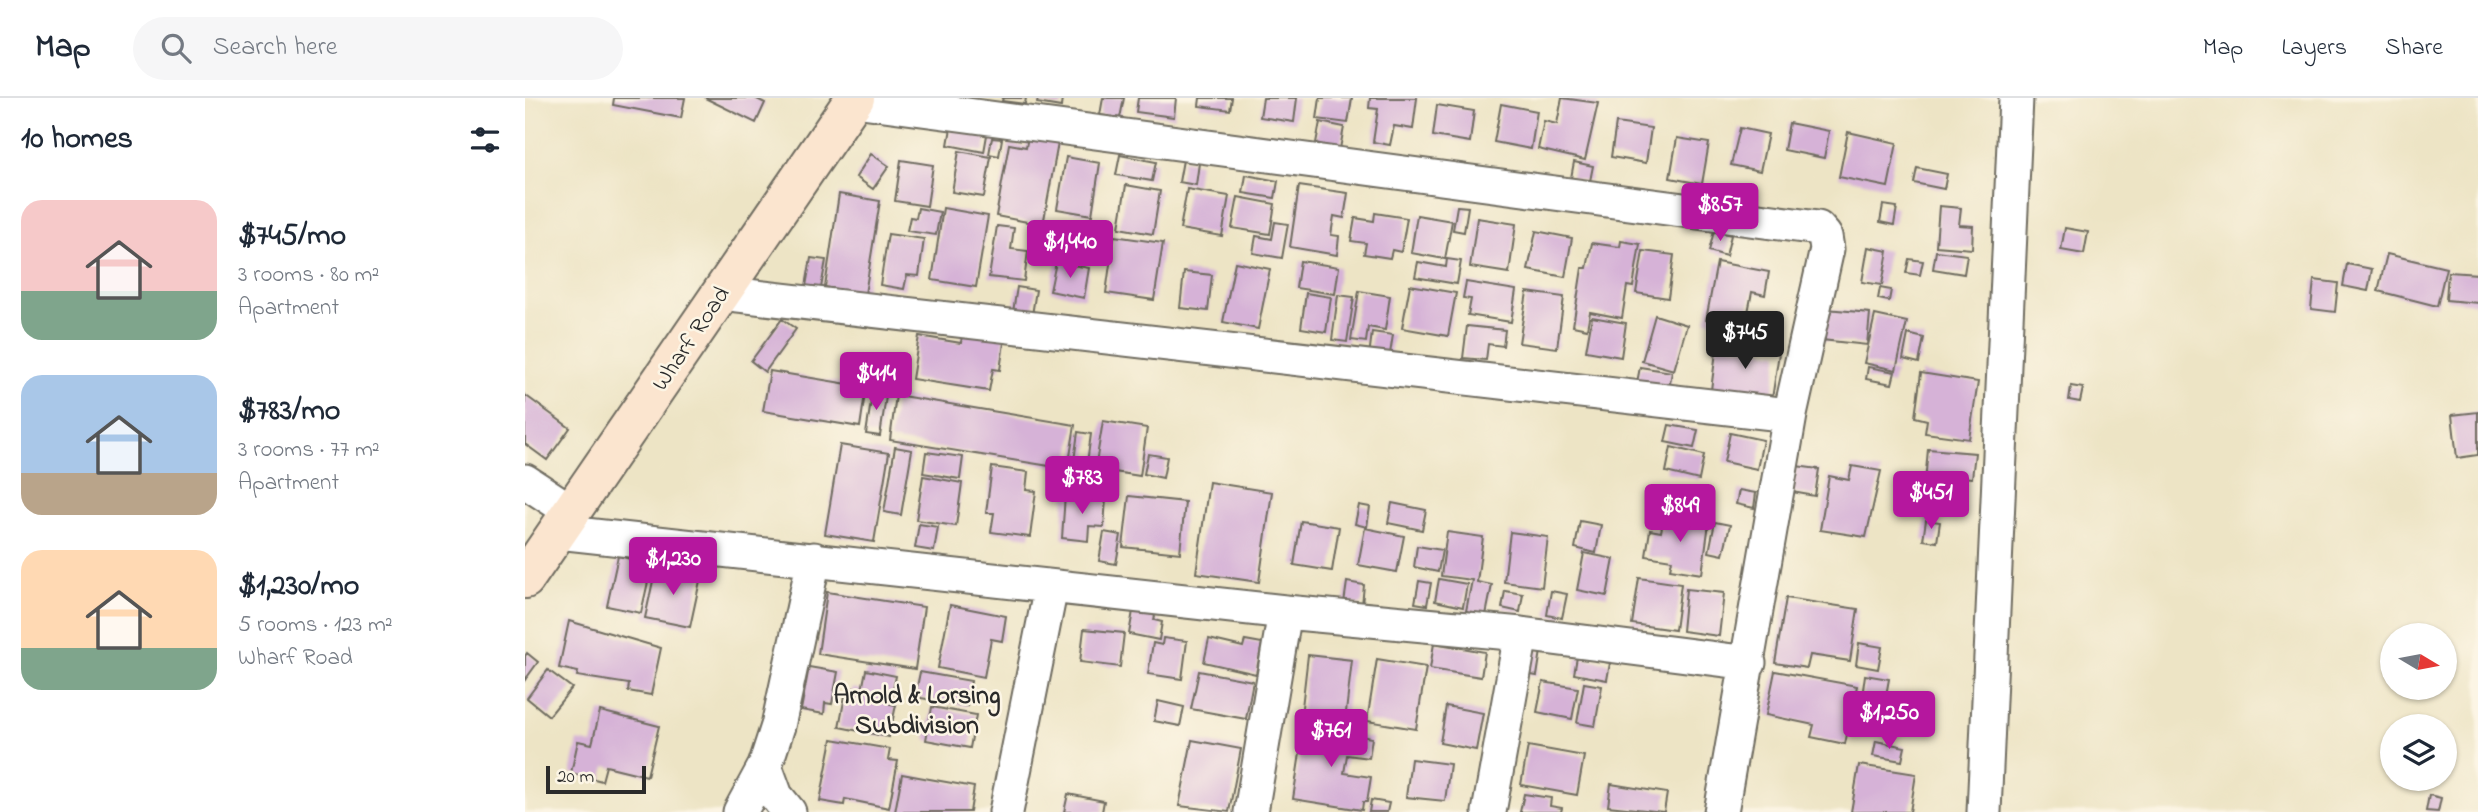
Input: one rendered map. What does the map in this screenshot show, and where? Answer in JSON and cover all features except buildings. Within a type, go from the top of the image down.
[{"type":"main road","name":"Wharf Road","points":[[525,579],[855,99]]},
{"type":"street","points":[[1984,812],[2016,98]]},
{"type":"street","points":[[855,99],[1818,228],[1825,236],[1827,249],[1790,415],[1721,812]]},
{"type":"street","points":[[721,293],[1790,415]]},
{"type":"street","points":[[525,481],[565,522],[814,559],[1285,612],[1521,634],[1749,663]]},
{"type":"street","points":[[740,812],[765,766],[778,726],[814,559]]},
{"type":"street","points":[[1006,812],[1051,587]]},
{"type":"street","points":[[1251,812],[1285,612]]},
{"type":"street","points":[[1489,812],[1521,634]]},
{"type":"street","points":[[765,766],[776,796],[789,812]]},
{"type":"district","name":"Arnold & Lorsing Subdivision","points":[[917,709]]}]
